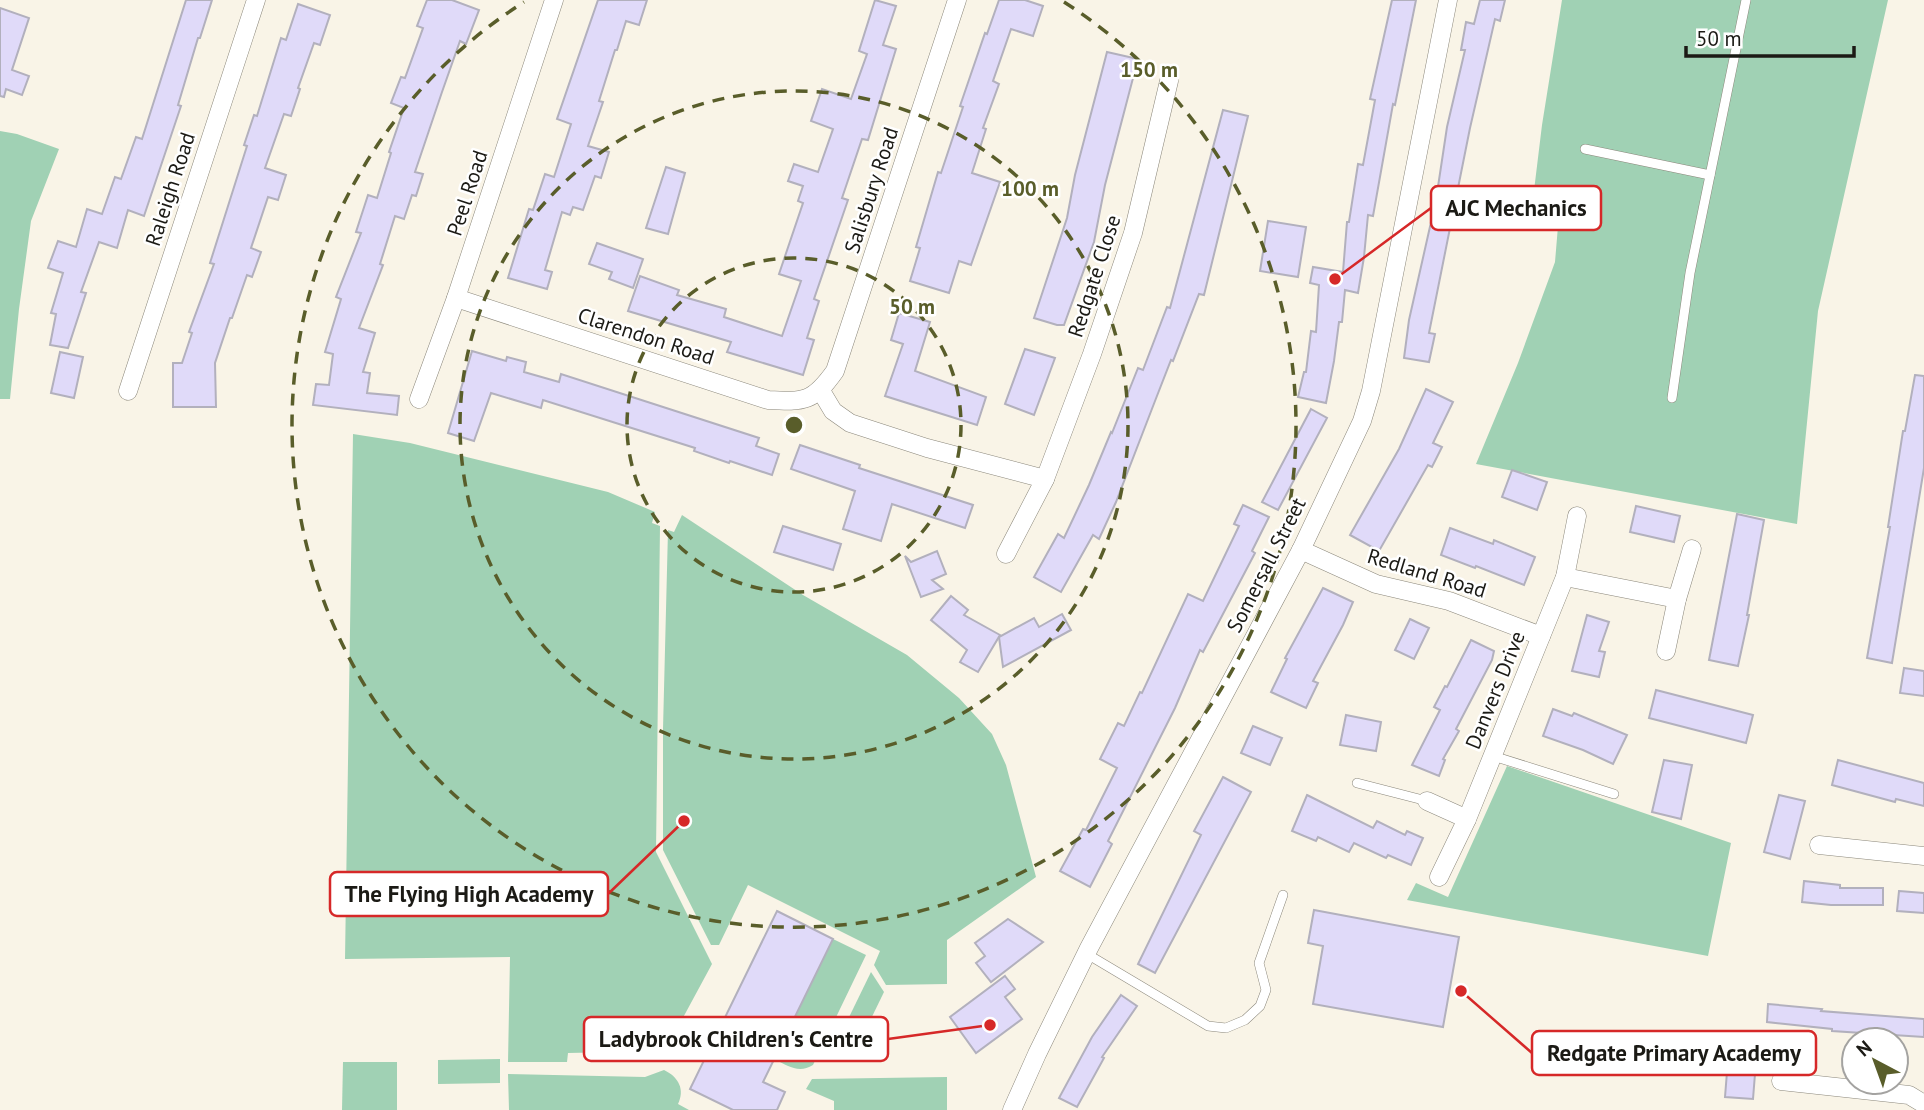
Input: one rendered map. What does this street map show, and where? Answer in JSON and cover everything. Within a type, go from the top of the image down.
[{"type":"street","name":"Raleigh Road","points":[[128,391],[256,0]]},
{"type":"street","name":"Peel Road","points":[[419,399],[456,298],[554,0]]},
{"type":"street","name":"Salisbury Road","points":[[821,391],[835,370],[957,0]]},
{"type":"street","name":"Somersall Street","points":[[1013,1110],[1087,954],[1301,550],[1362,421],[1371,391],[1448,0]]},
{"type":"street","name":"Redgate Close","points":[[1006,554],[1045,479],[1093,354],[1133,233],[1169,81]]},
{"type":"street","name":"Clarendon Road","points":[[456,298],[768,400],[799,401],[821,391]]},
{"type":"street","points":[[821,391],[833,411],[850,424],[927,448],[1045,479]]},
{"type":"street","name":"Danvers Drive","points":[[1439,877],[1467,819],[1565,577],[1577,516]]},
{"type":"street","points":[[1666,651],[1677,599],[1692,549]]},
{"type":"street","name":"Redland Road","points":[[1301,550],[1376,584],[1449,601],[1541,636]]},
{"type":"street","points":[[1565,577],[1677,599]]},
{"type":"street","points":[[1427,801],[1467,819]]},
{"type":"street","points":[[1818,845],[1924,856]]},
{"type":"street","points":[[1782,1081],[1909,1095],[1924,1104]]},
{"type":"lane","points":[[1672,398],[1690,273],[1746,0]]},
{"type":"lane","points":[[1585,149],[1710,175]]},
{"type":"lane","points":[[1493,756],[1614,794]]},
{"type":"lane","points":[[1357,783],[1427,801]]},
{"type":"lane","points":[[1087,954],[1208,1026],[1226,1028],[1245,1020],[1260,1006],[1266,990],[1259,963],[1283,895]]},
{"type":"green space","points":[[1562,0],[1888,0],[1818,311],[1797,524],[1476,464],[1518,363],[1555,262],[1558,226],[1532,207]]},
{"type":"green space","points":[[0,131],[59,149],[31,221],[10,399],[0,399]]},
{"type":"green space","points":[[353,434],[410,443],[608,492],[655,512],[652,523],[660,526],[656,852],[712,964],[665,1051],[568,1053],[567,1062],[508,1062],[510,957],[345,959]]},
{"type":"green space","points":[[682,515],[803,595],[907,655],[959,698],[992,734],[1006,765],[1036,877],[947,940],[947,984],[886,985],[874,965],[880,951],[748,885],[719,945],[711,945],[663,850],[668,530],[674,532]]},
{"type":"green space","points":[[1507,766],[1731,843],[1708,956],[1407,900],[1416,883],[1448,897]]},
{"type":"green space","points":[[833,939],[866,955],[813,1065],[803,1069],[793,1068],[774,1059]]},
{"type":"green space","points":[[871,972],[884,992],[850,1062],[837,1057],[835,1046]]},
{"type":"green space","points":[[500,1059],[500,1083],[438,1084],[438,1060]]},
{"type":"green space","points":[[343,1062],[397,1062],[397,1110],[342,1110]]},
{"type":"green space","points":[[664,1070],[674,1076],[679,1084],[681,1094],[678,1104],[689,1110],[509,1110],[508,1074],[645,1077]]},
{"type":"green space","points":[[947,1077],[947,1110],[834,1110],[834,1101],[806,1089],[812,1079]]},
{"type":"building","points":[[186,0],[212,0],[178,105],[181,106],[144,216],[128,210],[117,248],[99,242],[81,292],[86,293],[68,348],[50,345],[56,314],[51,313],[63,273],[48,268],[58,241],[76,247],[87,209],[102,214],[115,177],[121,179],[136,137],[142,139]]},
{"type":"building","points":[[427,0],[452,0],[479,10],[466,44],[460,41],[415,172],[423,174],[416,196],[412,195],[404,219],[395,216],[380,264],[383,265],[359,328],[375,333],[363,372],[370,373],[367,393],[399,396],[397,415],[313,405],[316,384],[329,385],[333,354],[325,352],[341,299],[336,297],[361,233],[356,232],[368,195],[377,198],[391,153],[389,152],[404,108],[391,103],[401,77],[405,78],[423,28],[417,26]]},
{"type":"building","points":[[598,0],[647,0],[639,25],[626,21],[599,101],[603,102],[588,146],[609,152],[601,178],[595,176],[583,210],[573,207],[570,215],[562,212],[545,270],[552,272],[547,289],[508,278],[529,209],[533,210],[545,174],[554,177],[571,124],[557,119]]},
{"type":"building","points":[[875,0],[896,6],[883,45],[896,49],[868,140],[862,139],[842,198],[848,200],[814,299],[819,301],[807,338],[814,340],[803,375],[727,352],[731,342],[628,311],[640,276],[679,290],[677,295],[726,309],[724,317],[782,336],[801,281],[779,274],[803,203],[798,201],[803,186],[788,181],[794,164],[818,172],[833,129],[811,121],[822,89],[851,99],[867,54],[859,51]]},
{"type":"building","points":[[999,0],[1025,0],[1043,6],[1033,36],[1011,29],[993,81],[999,84],[983,128],[986,129],[972,173],[1000,182],[971,265],[959,261],[949,293],[910,281],[920,248],[916,247],[938,172],[941,173],[963,107],[960,106]]},
{"type":"building","points":[[1392,0],[1416,0],[1395,105],[1393,104],[1373,216],[1368,215],[1358,293],[1345,290],[1342,322],[1339,322],[1326,403],[1298,397],[1306,372],[1311,331],[1316,332],[1319,285],[1310,283],[1313,267],[1343,272],[1347,222],[1358,164],[1363,165],[1375,100],[1370,99]]},
{"type":"building","points":[[1480,0],[1505,0],[1500,21],[1495,19],[1470,128],[1429,333],[1435,334],[1429,362],[1404,358],[1409,320],[1436,200],[1447,127],[1465,50],[1461,50],[1466,22],[1474,24]]},
{"type":"building","points":[[298,4],[330,15],[320,45],[314,43],[291,116],[284,114],[265,168],[286,175],[278,200],[268,197],[251,248],[261,252],[252,277],[247,275],[215,363],[216,407],[173,407],[173,363],[182,363],[192,333],[189,332],[214,264],[210,263],[247,146],[244,145],[254,115],[257,116],[281,38],[286,40]]},
{"type":"building","points":[[0,8],[29,18],[12,70],[29,76],[22,95],[6,89],[4,97],[0,96]]},
{"type":"building","points":[[1107,52],[1138,59],[1105,185],[1094,242],[1064,325],[1057,325],[1034,318],[1067,218],[1075,175]]},
{"type":"building","points":[[1223,110],[1248,116],[1204,295],[1199,294],[1099,539],[1093,535],[1061,592],[1034,577],[1058,534],[1064,538],[1112,433],[1138,368],[1143,370],[1167,307],[1170,308]]},
{"type":"building","points":[[666,167],[685,173],[668,234],[646,228]]},
{"type":"building","points":[[1268,221],[1306,227],[1298,277],[1260,271]]},
{"type":"building","points":[[597,243],[643,259],[633,288],[609,279],[612,272],[589,264]]},
{"type":"building","points":[[899,313],[930,322],[915,371],[986,397],[977,425],[885,396],[903,344],[891,340]]},
{"type":"building","points":[[1025,349],[1055,358],[1034,415],[1005,404]]},
{"type":"building","points":[[472,351],[506,361],[507,357],[526,362],[524,372],[559,382],[561,374],[759,438],[756,446],[779,454],[772,475],[543,400],[541,408],[491,393],[474,441],[448,433]]},
{"type":"building","points":[[60,352],[83,357],[74,398],[51,393]]},
{"type":"building","points":[[1915,375],[1924,376],[1924,468],[1892,663],[1867,658],[1890,527],[1903,431]]},
{"type":"building","points":[[1426,389],[1453,402],[1433,443],[1442,447],[1432,467],[1428,465],[1379,551],[1350,535],[1399,449]]},
{"type":"building","points":[[1311,409],[1327,418],[1278,510],[1262,502]]},
{"type":"building","points":[[800,445],[860,465],[859,468],[973,505],[965,528],[892,504],[881,541],[843,529],[855,491],[791,469]]},
{"type":"building","points":[[1512,470],[1547,482],[1537,510],[1502,497]]},
{"type":"building","points":[[1243,505],[1269,517],[1252,551],[1255,553],[1203,652],[1200,650],[1175,708],[1108,841],[1112,844],[1090,887],[1060,871],[1083,829],[1086,830],[1117,768],[1100,759],[1118,723],[1124,726],[1140,692],[1142,693],[1188,594],[1203,601],[1239,526],[1234,524]]},
{"type":"building","points":[[1636,506],[1680,516],[1674,542],[1630,532]]},
{"type":"building","points":[[1737,514],[1764,520],[1738,666],[1709,660]]},
{"type":"building","points":[[783,526],[841,544],[833,570],[774,552]]},
{"type":"building","points":[[1450,528],[1493,544],[1494,540],[1535,557],[1524,585],[1441,555]]},
{"type":"building","points":[[937,551],[946,574],[932,580],[943,589],[921,597],[905,556],[911,562]]},
{"type":"building","points":[[1323,588],[1353,602],[1313,681],[1318,683],[1306,708],[1271,692],[1287,659],[1285,658]]},
{"type":"building","points":[[951,596],[968,610],[964,615],[1000,635],[978,672],[960,662],[967,650],[931,620]]},
{"type":"building","points":[[1062,614],[1071,630],[1003,667],[999,637],[1034,618],[1039,627]]},
{"type":"building","points":[[1587,615],[1609,622],[1599,651],[1605,652],[1599,677],[1572,671]]},
{"type":"building","points":[[1410,619],[1429,628],[1414,659],[1395,650]]},
{"type":"building","points":[[1471,640],[1494,651],[1492,660],[1456,729],[1459,731],[1443,759],[1445,760],[1439,776],[1412,765],[1440,710],[1434,707]]},
{"type":"building","points":[[1904,668],[1924,671],[1924,696],[1900,693]]},
{"type":"building","points":[[1656,690],[1753,715],[1746,743],[1649,718]]},
{"type":"building","points":[[1553,709],[1572,716],[1574,713],[1627,735],[1613,764],[1543,736]]},
{"type":"building","points":[[1346,715],[1381,722],[1376,751],[1340,745]]},
{"type":"building","points":[[1253,726],[1282,738],[1270,765],[1241,753]]},
{"type":"building","points":[[1664,760],[1692,765],[1681,819],[1652,812]]},
{"type":"building","points":[[1838,760],[1924,783],[1924,806],[1896,799],[1895,802],[1832,785]]},
{"type":"building","points":[[1223,777],[1251,792],[1155,973],[1138,964],[1201,835],[1194,831]]},
{"type":"building","points":[[1307,795],[1373,828],[1377,821],[1405,835],[1407,831],[1423,838],[1411,865],[1388,855],[1386,858],[1354,843],[1349,852],[1318,837],[1316,841],[1292,831]]},
{"type":"building","points":[[1779,795],[1805,801],[1790,859],[1764,852]]},
{"type":"building","points":[[1804,881],[1840,885],[1840,888],[1883,888],[1883,905],[1802,902]]},
{"type":"building","points":[[1899,891],[1924,893],[1924,913],[1897,911]]},
{"type":"building","points":[[1314,910],[1459,937],[1443,1027],[1313,1004],[1323,946],[1308,943]]},
{"type":"building","points":[[777,911],[833,939],[763,1082],[785,1092],[777,1110],[733,1110],[690,1089]]},
{"type":"building","points":[[1008,919],[1043,942],[991,982],[976,963],[985,956],[975,943]]},
{"type":"building","points":[[1005,976],[1015,989],[1005,997],[1022,1019],[976,1053],[950,1017]]},
{"type":"building","points":[[1121,995],[1137,1006],[1102,1057],[1104,1058],[1077,1107],[1059,1098],[1092,1037]]},
{"type":"building","points":[[1768,1004],[1822,1009],[1821,1011],[1924,1019],[1924,1037],[1910,1036],[1910,1026],[1840,1026],[1840,1032],[1767,1022]]},
{"type":"building","points":[[1730,1034],[1758,1036],[1753,1099],[1725,1097]]},
{"type":"place","name":"AJC Mechanics","points":[[1335,279]]},
{"type":"place","name":"The Flying High Academy","points":[[684,821]]},
{"type":"place","name":"Redgate Primary Academy","points":[[1461,991]]},
{"type":"place","name":"Ladybrook Children's Centre","points":[[990,1025]]}]
